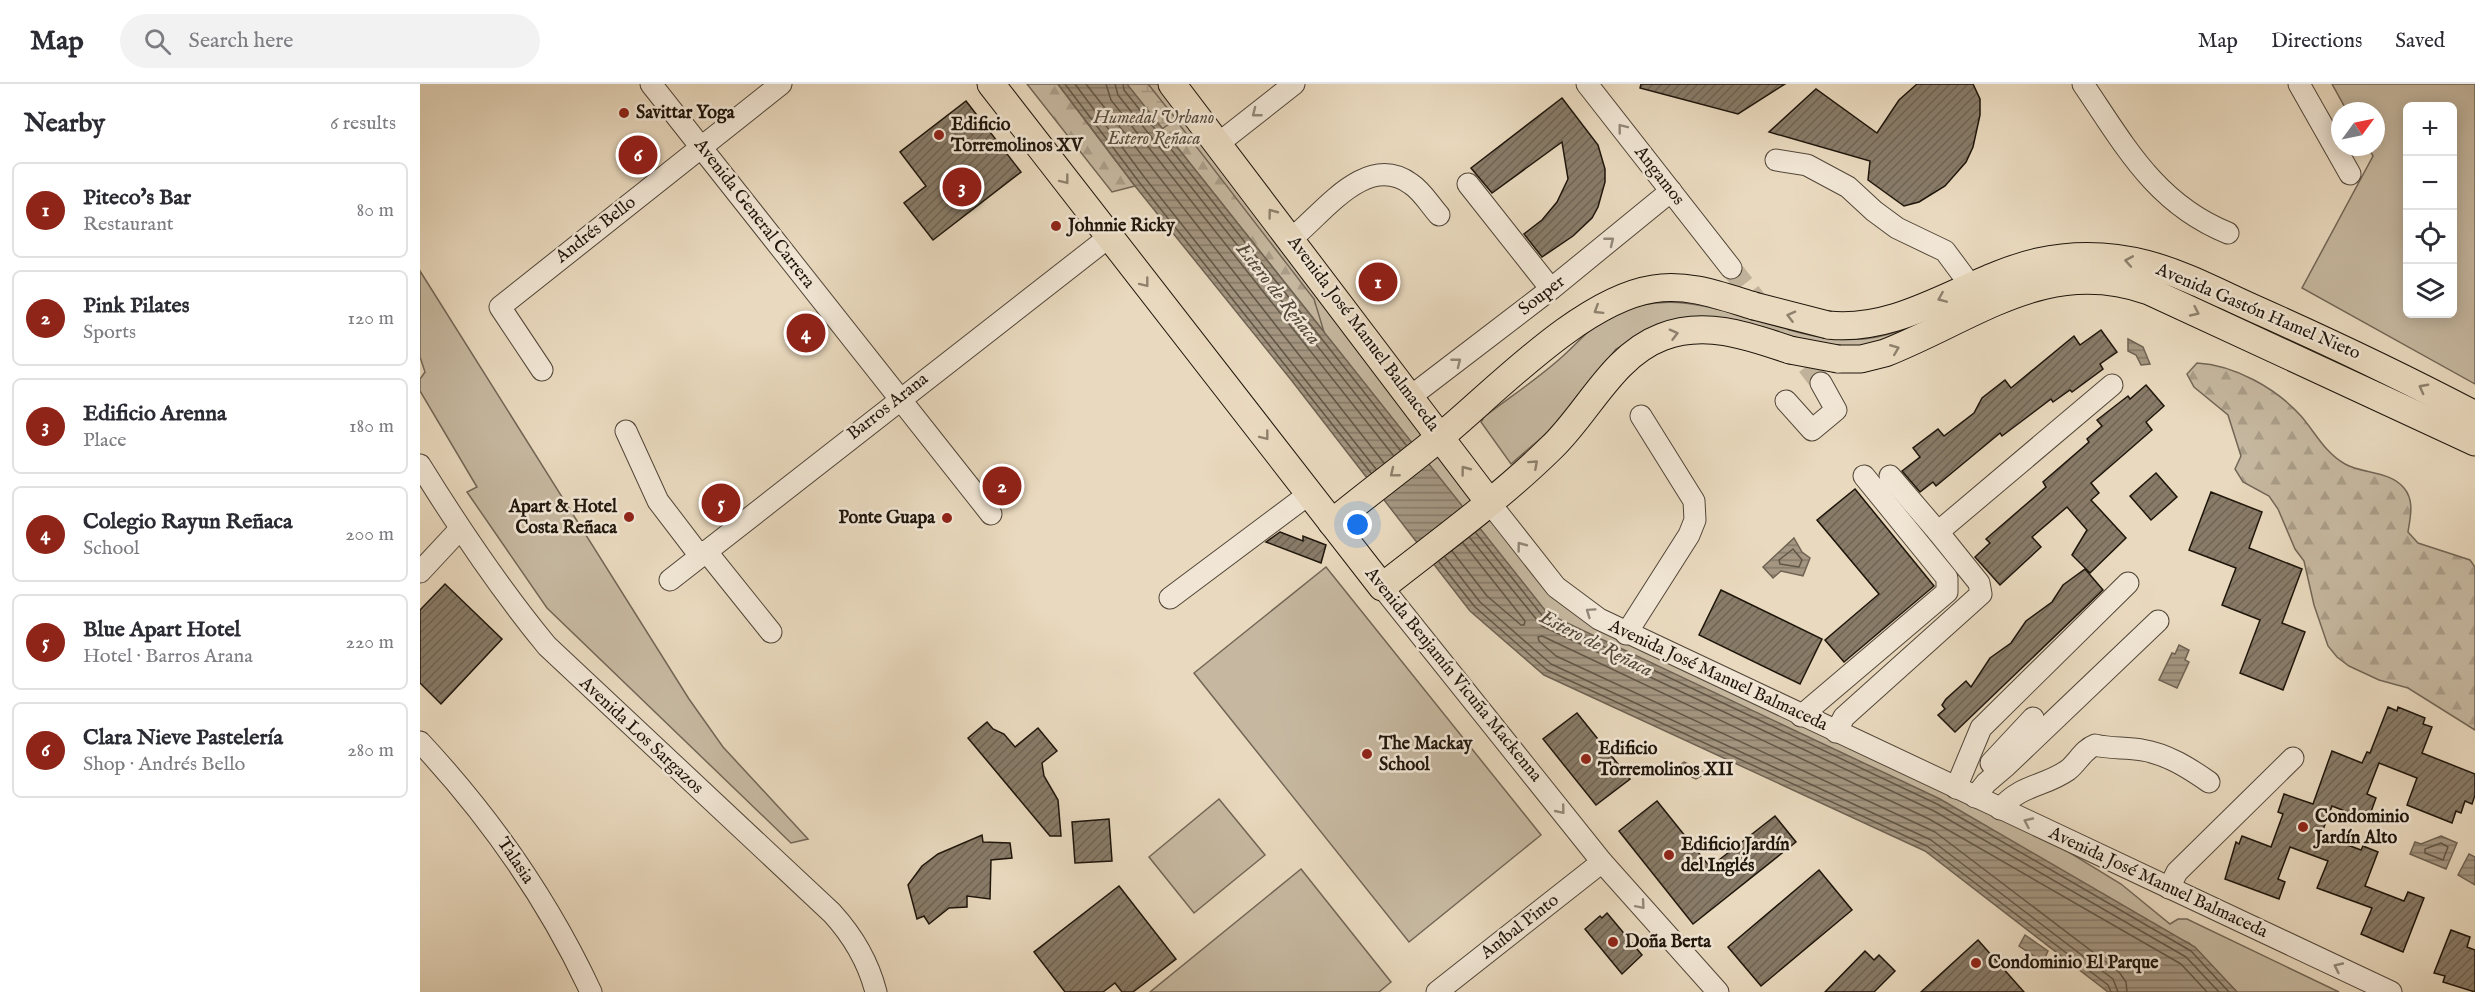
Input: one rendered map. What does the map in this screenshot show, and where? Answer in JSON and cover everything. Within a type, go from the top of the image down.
[{"type":"main road","name":"Avenida Benjamín Vicuña Mackenna","points":[[991,84],[1382,587]]},
{"type":"main road","name":"Avenida José Manuel Balmaceda","points":[[1172,84],[1410,397],[1433,442],[1482,508]]},
{"type":"main road","name":"Avenida Gastón Hamel Nieto","points":[[1332,522],[1572,327],[1615,300],[1653,289],[1680,287],[1700,290],[1828,325],[1875,324],[2008,271],[2049,260],[2099,257],[2145,264],[2188,279],[2381,366],[2475,415]]},
{"type":"main road","name":"Avenida Gastón Hamel Nieto","points":[[1382,587],[1482,508],[1553,446],[1581,417],[1622,363],[1647,344],[1677,332],[1706,329],[1754,338],[1790,350],[1838,359],[1861,359],[1885,353],[2043,284],[2079,279],[2106,280],[2149,291],[2475,442]]},
{"type":"street","name":"Avenida General Carrera","points":[[651,84],[991,514]]},
{"type":"street","name":"Andrés Bello","points":[[542,370],[500,307],[781,84]]},
{"type":"street","points":[[1219,143],[1294,84]]},
{"type":"street","name":"Angamos","points":[[1587,84],[1731,268]]},
{"type":"street","points":[[2082,84],[2154,185],[2203,223],[2228,233]]},
{"type":"street","points":[[2299,84],[2350,174]]},
{"type":"street","points":[[1776,160],[1806,165],[1848,187],[1874,212],[1897,228],[1945,251],[1971,286]]},
{"type":"street","points":[[1291,239],[1348,187],[1369,176],[1381,174],[1412,184],[1439,215]]},
{"type":"street","points":[[1468,184],[1551,289]]},
{"type":"street","name":"Souper","points":[[1410,397],[1551,289],[1671,191]]},
{"type":"street","name":"Barros Arana","points":[[670,580],[1108,237]]},
{"type":"street","points":[[1786,401],[1812,429],[1836,410],[1821,383]]},
{"type":"street","points":[[1938,532],[2112,385]]},
{"type":"street","points":[[1626,634],[1689,535],[1695,520],[1694,501],[1641,416]]},
{"type":"street","points":[[626,431],[658,501],[771,632]]},
{"type":"street","name":"Avenida Los Sargazos","points":[[420,465],[460,529],[517,610],[547,646],[832,913],[864,958],[876,992]]},
{"type":"street","points":[[1801,716],[1949,588],[1947,578],[1864,476]]},
{"type":"street","points":[[1836,732],[1844,717],[1981,594],[1979,583],[1890,476]]},
{"type":"street","points":[[1170,598],[1309,494]]},
{"type":"street","name":"Avenida José Manuel Balmaceda","points":[[1482,508],[1556,587],[1599,619],[1626,634],[1956,788],[1980,790],[2000,809],[2391,992]]},
{"type":"street","points":[[420,572],[460,529]]},
{"type":"street","points":[[1956,788],[1981,728],[2128,583]]},
{"type":"street","name":"Avenida Benjamín Vicuña Mackenna","points":[[1382,587],[1602,862],[1718,992]]},
{"type":"street","points":[[1980,790],[2158,621]]},
{"type":"street","points":[[1980,790],[1989,765],[2033,718]]},
{"type":"street","name":"Talasia","points":[[420,742],[471,800],[527,878],[591,992]]},
{"type":"street","points":[[2000,809],[2011,795],[2065,772],[2089,747],[2095,745],[2142,750],[2175,760],[2209,782]]},
{"type":"street","points":[[2169,888],[2177,872],[2294,758]]},
{"type":"street","name":"Aníbal Pinto","points":[[1437,992],[1602,862]]},
{"type":"green space","points":[[1027,84],[1058,84],[1135,186],[1112,192]]},
{"type":"green space","points":[[1058,84],[1148,84],[1176,119],[1116,161]]},
{"type":"green space","name":"Humedal Urbano Estero Reñaca","points":[[1064,84],[1174,84],[1575,605],[2008,815],[2121,884],[2170,924],[2178,919],[2187,919],[2339,992],[2237,992],[2189,943],[1935,842],[1579,683]]},
{"type":"green space","points":[[1127,84],[1148,84],[1314,299],[1324,332]]},
{"type":"green space","points":[[2332,84],[2475,84],[2475,384],[2302,288],[2373,156],[2385,156],[2385,102],[2342,102]]},
{"type":"green space","points":[[2091,266],[2145,275],[2427,400],[2475,425],[2475,431],[2149,283],[2107,274],[2066,273],[2019,284],[1903,336],[1856,348],[1817,346],[1735,322],[1704,318],[1665,323],[1616,349],[1555,426],[1511,464],[1481,422],[1484,417],[1554,364],[1601,322],[1616,313],[1649,304],[1682,303],[1714,308],[1811,335],[1844,340],[1877,337],[1913,326],[1998,284],[2024,274]]},
{"type":"green space","points":[[420,271],[689,699],[723,747],[808,839],[791,843],[547,608],[467,492],[477,487],[420,391],[420,379],[425,372],[420,357]]},
{"type":"green space","points":[[2197,363],[2240,373],[2267,387],[2301,416],[2326,448],[2338,459],[2352,467],[2391,478],[2404,488],[2411,504],[2408,532],[2418,543],[2470,560],[2475,567],[2475,730],[2408,688],[2379,680],[2349,666],[2328,646],[2314,605],[2304,561],[2295,549],[2278,509],[2269,496],[2243,482],[2235,469],[2241,456],[2228,415],[2194,387],[2187,374]]},
{"type":"green space","name":"The Mackay School","points":[[1326,567],[1541,835],[1409,942],[1194,673]]},
{"type":"green space","points":[[1219,799],[1265,855],[1194,913],[1149,857]]},
{"type":"green space","points":[[1301,869],[1391,982],[1379,992],[1150,992]]},
{"type":"water","name":"Humedal Urbano Estero Reñaca","points":[[1058,84],[1127,84],[1548,614],[1940,799],[2195,947],[2237,992],[2108,992],[1925,851],[1544,675],[1470,611],[1292,381],[1135,186]]},
{"type":"water","points":[[2128,339],[2143,347],[2150,364],[2141,365],[2136,355],[2128,351]]},
{"type":"water","points":[[1794,538],[1802,552],[1810,558],[1803,576],[1781,571],[1773,578],[1763,567]]},
{"type":"water","points":[[2179,645],[2189,650],[2185,660],[2189,662],[2177,688],[2159,680],[2172,653],[2175,654]]},
{"type":"water","points":[[1684,762],[1706,773],[1696,779],[1674,769]]},
{"type":"water","points":[[2441,836],[2457,843],[2446,869],[2410,854],[2415,842],[2421,844]]},
{"type":"water","points":[[2469,854],[2475,857],[2475,885],[2458,875]]},
{"type":"water","points":[[2025,935],[2048,951],[2043,962],[2019,946]]},
{"type":"building","points":[[1641,84],[1785,84],[1738,114],[1640,88]]},
{"type":"building","points":[[1917,84],[1973,84],[1980,99],[1980,115],[1973,147],[1966,162],[1945,186],[1919,202],[1904,206],[1868,180],[1870,161],[1769,132],[1816,89],[1877,133],[1899,100]]},
{"type":"building","points":[[1562,98],[1598,145],[1605,169],[1605,182],[1598,207],[1592,218],[1573,236],[1542,257],[1524,234],[1542,220],[1557,202],[1568,179],[1562,142],[1492,193],[1471,168]]},
{"type":"building","points":[[966,101],[1021,172],[933,240],[904,203],[926,186],[900,152]]},
{"type":"building","points":[[2101,330],[2117,352],[2100,364],[2103,369],[2072,392],[2070,390],[2053,402],[2051,399],[2002,436],[2000,433],[1936,486],[1933,482],[1920,492],[1902,471],[1920,457],[1913,448],[1938,429],[1944,436],[1974,413],[1982,398],[2005,380],[2011,388],[2074,336],[2080,345]]},
{"type":"building","points":[[2146,385],[2164,406],[2146,422],[2152,430],[2091,483],[2099,493],[2091,500],[2126,538],[2090,573],[2072,555],[2087,530],[2067,507],[2032,537],[2041,547],[2000,585],[1975,557],[1990,543],[1986,539],[2046,487],[2043,482],[2089,442],[2087,439],[2102,426],[2097,420],[2128,396],[2130,399]]},
{"type":"building","points":[[2156,473],[2177,497],[2151,520],[2130,496]]},
{"type":"building","points":[[1855,489],[1934,586],[1844,662],[1825,640],[1879,594],[1817,520]]},
{"type":"building","points":[[2211,492],[2262,512],[2249,548],[2302,569],[2282,623],[2305,632],[2283,690],[2240,673],[2260,620],[2222,605],[2236,568],[2189,550]]},
{"type":"building","points":[[1280,532],[1303,541],[1303,536],[1326,545],[1321,563],[1266,542]]},
{"type":"building","points":[[2085,569],[2103,590],[1955,732],[1938,715],[1945,709],[1942,705],[1946,699],[1966,681],[1971,687],[1990,658],[2011,643],[2026,621],[2052,602],[2063,585]]},
{"type":"building","points":[[445,584],[502,639],[441,704],[420,683],[420,610]]},
{"type":"building","points":[[1721,590],[1822,639],[1800,684],[1699,635]]},
{"type":"building","name":"Condominio Jardín Alto","points":[[2388,707],[2397,711],[2398,707],[2425,718],[2423,724],[2432,727],[2422,753],[2475,774],[2475,795],[2472,804],[2465,801],[2461,813],[2456,811],[2452,823],[2407,805],[2417,778],[2379,763],[2367,794],[2376,798],[2368,820],[2332,806],[2321,835],[2361,850],[2363,846],[2378,852],[2365,886],[2404,901],[2408,892],[2424,898],[2403,952],[2361,934],[2372,908],[2317,888],[2328,861],[2290,847],[2278,879],[2285,882],[2279,899],[2225,879],[2236,842],[2239,844],[2242,836],[2271,847],[2283,814],[2278,812],[2284,794],[2313,804],[2332,751],[2362,763],[2367,752],[2370,753]]},
{"type":"building","name":"Edificio Torremolinos XII","points":[[1577,713],[1630,779],[1596,805],[1543,739]]},
{"type":"building","points":[[987,722],[993,729],[1004,734],[1015,747],[1038,728],[1057,751],[1042,763],[1044,776],[1058,800],[1061,836],[1050,836],[968,738]]},
{"type":"building","name":"Edificio Jardín del Inglés","points":[[1657,801],[1710,867],[1775,816],[1796,842],[1693,924],[1619,831]]},
{"type":"building","points":[[1109,819],[1112,861],[1075,863],[1072,822]]},
{"type":"building","points":[[982,835],[983,842],[1010,843],[1012,858],[991,860],[990,899],[967,896],[967,907],[949,908],[929,924],[924,916],[917,919],[908,885],[922,866],[938,854]]},
{"type":"building","points":[[1819,870],[1852,910],[1761,986],[1728,947]]},
{"type":"building","points":[[1119,886],[1176,959],[1133,992],[1122,992],[1115,983],[1103,992],[1065,992],[1034,952]]},
{"type":"building","name":"Doña Berta","points":[[1607,913],[1642,955],[1622,974],[1585,929]]},
{"type":"building","points":[[2451,930],[2470,937],[2467,947],[2475,950],[2475,992],[2443,982],[2445,976],[2434,973]]},
{"type":"building","name":"Condominio El Parque","points":[[1978,940],[2024,992],[1921,992]]},
{"type":"building","points":[[1865,951],[1874,960],[1879,955],[1895,971],[1874,992],[1825,992]]},
{"type":"tunnel","points":[[1731,268],[1821,383]]},
{"type":"place","name":"Savittar Yoga","points":[[624,113]]},
{"type":"place","name":"Edificio Torremolinos XV","points":[[939,135]]},
{"type":"place","name":"Clara Nieve Pastelería","points":[[638,155]]},
{"type":"place","name":"Edificio Arenna","points":[[962,187]]},
{"type":"place","name":"Johnnie Ricky","points":[[1056,226]]},
{"type":"place","name":"Piteco's Bar","points":[[1378,282]]},
{"type":"place","name":"Colegio Rayun Reñaca","points":[[806,333]]},
{"type":"place","name":"Pink Pilates","points":[[1002,486]]},
{"type":"place","name":"Blue Apart Hotel","points":[[721,503]]},
{"type":"place","name":"Apart & Hotel Costa Reñaca","points":[[629,517]]},
{"type":"place","name":"Ponte Guapa","points":[[947,518]]},
{"type":"place","name":"The Mackay School","points":[[1367,754]]},
{"type":"place","name":"Edificio Torremolinos XII","points":[[1586,759]]},
{"type":"place","name":"Condominio Jardín Alto","points":[[2303,827]]},
{"type":"place","name":"Edificio Jardín del Inglés","points":[[1669,855]]},
{"type":"place","name":"Doña Berta","points":[[1613,942]]},
{"type":"place","name":"Condominio El Parque","points":[[1976,963]]},
{"type":"water label","name":"Estero de Reñaca","points":[[1278,294]]},
{"type":"water label","name":"Estero de Reñaca","points":[[1596,644]]}]
